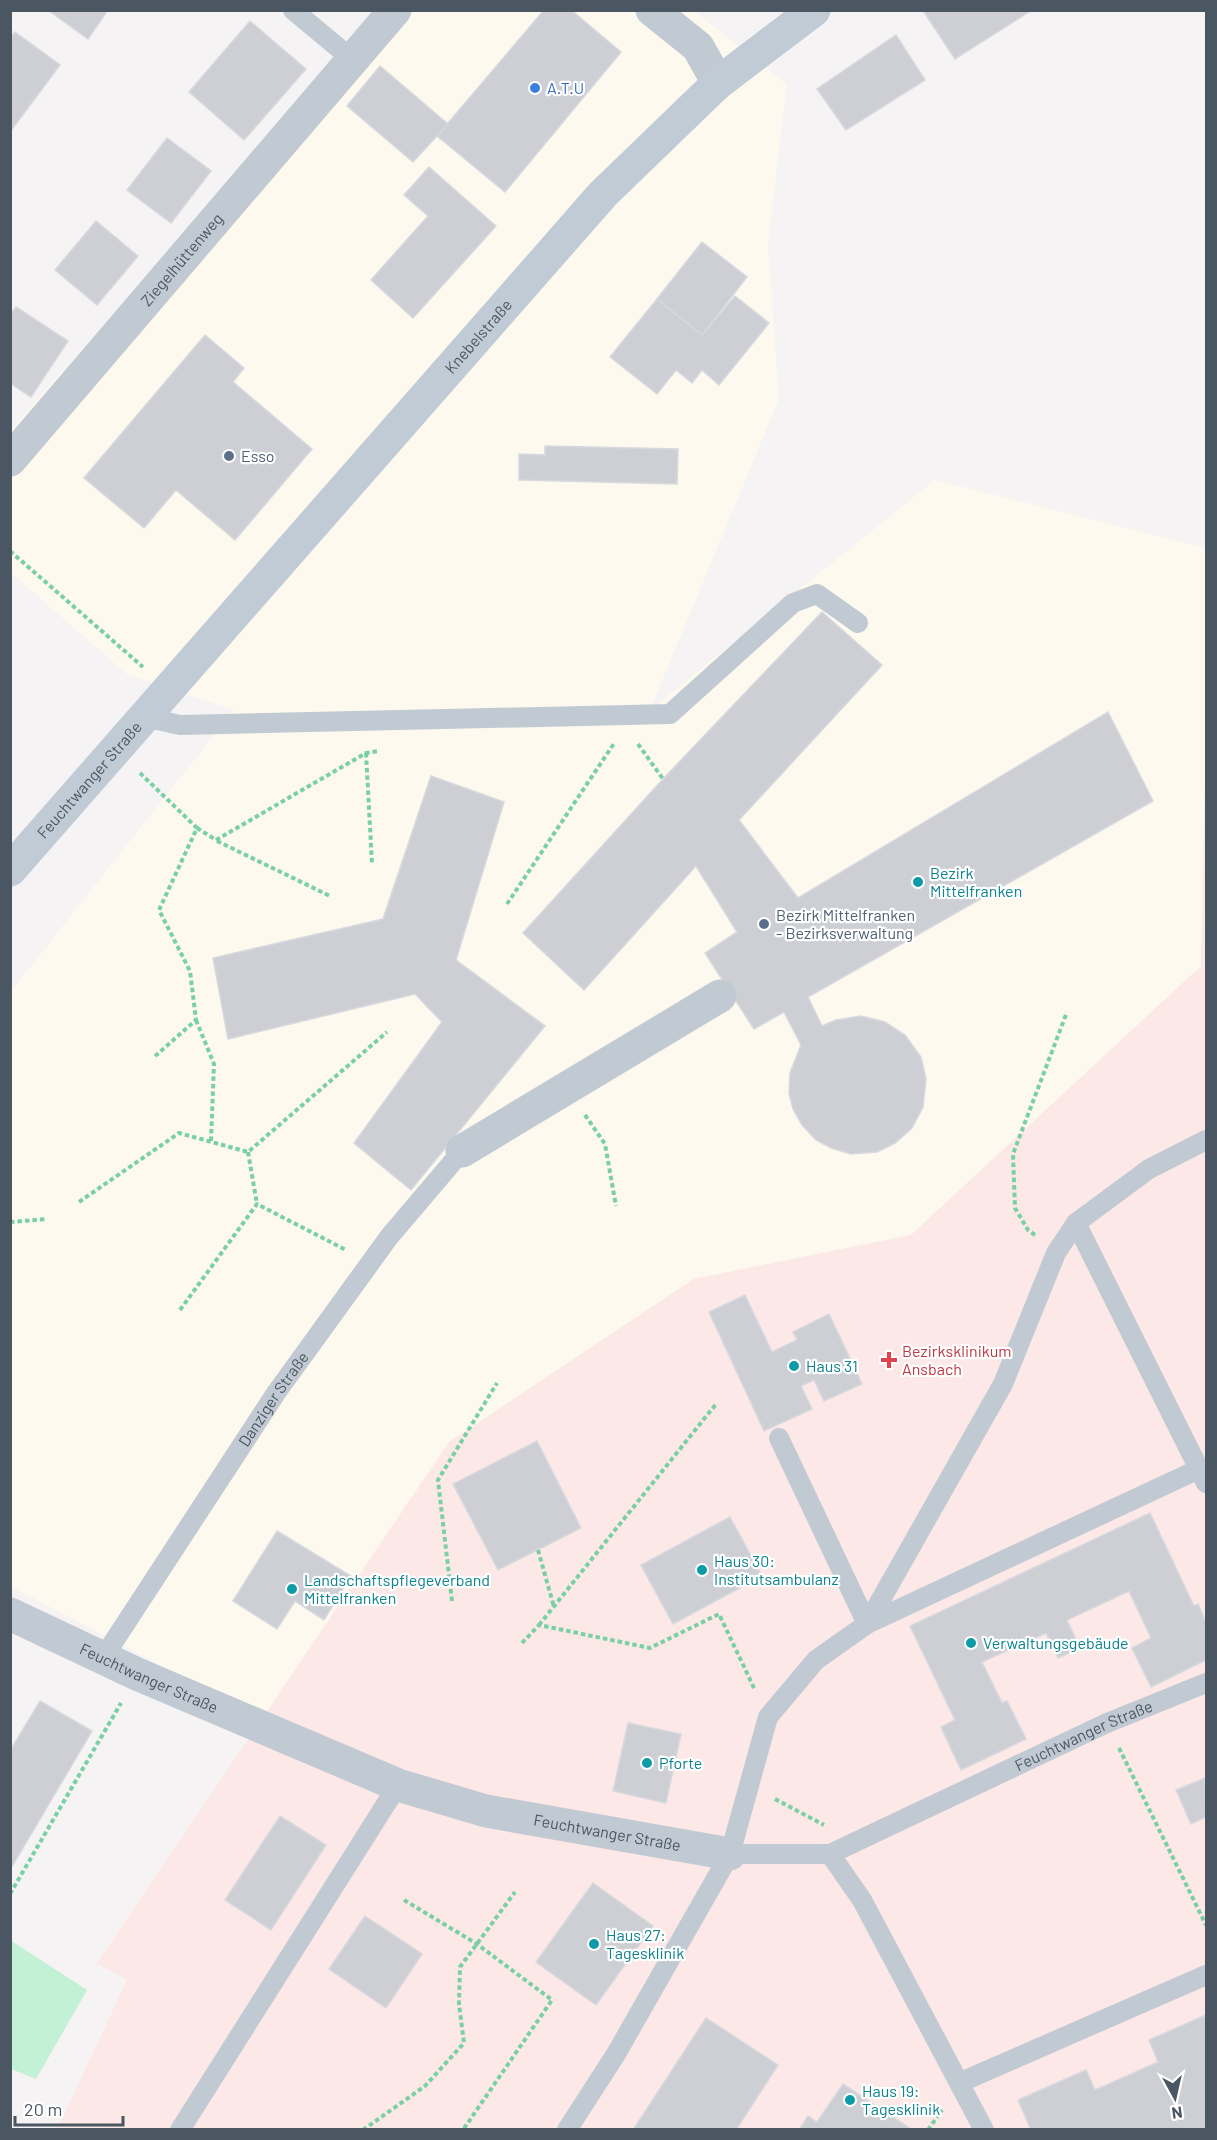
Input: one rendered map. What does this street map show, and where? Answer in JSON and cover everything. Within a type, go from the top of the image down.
[{"type":"main road","name":"Knebelstraße","points":[[168,690],[603,194],[718,83],[814,10]]},
{"type":"main road","name":"Feuchtwanger Straße","points":[[10,870],[168,690]]},
{"type":"street","name":"Ziegelhüttenweg","points":[[10,460],[395,10]]},
{"type":"street","points":[[652,10],[698,47],[718,83]]},
{"type":"street","points":[[462,1151],[720,996]]},
{"type":"street","name":"Feuchtwanger Straße","points":[[10,1614],[137,1674],[398,1785],[486,1811],[730,1854]]},
{"type":"lane","points":[[293,10],[353,60]]},
{"type":"lane","points":[[144,717],[180,725],[670,714],[793,603],[817,594],[858,623]]},
{"type":"lane","points":[[867,1624],[1003,1384],[1056,1253],[1076,1224],[1149,1169],[1206,1140]]},
{"type":"lane","name":"Danziger Straße","points":[[103,1658],[276,1393],[371,1263],[462,1151]]},
{"type":"lane","points":[[567,2130],[615,2054],[730,1854],[768,1718],[816,1660],[867,1624],[1203,1476],[1076,1224]]},
{"type":"lane","points":[[779,1438],[867,1624]]},
{"type":"lane","name":"Feuchtwanger Straße","points":[[730,1854],[830,1854],[1107,1723],[1206,1683]]},
{"type":"lane","points":[[180,2130],[398,1785]]},
{"type":"lane","points":[[830,1854],[862,1900],[961,2082],[984,2130]]},
{"type":"lane","points":[[961,2082],[1206,1976]]},
{"type":"path","points":[[10,551],[168,690]]},
{"type":"path","points":[[632,735],[663,779]]},
{"type":"path","points":[[507,904],[619,736]]},
{"type":"path","points":[[216,840],[366,753],[389,750]]},
{"type":"path","points":[[115,752],[197,828],[216,840],[330,896]]},
{"type":"path","points":[[366,753],[372,864]]},
{"type":"path","points":[[197,828],[159,910],[190,970],[196,1020],[214,1064],[211,1141]]},
{"type":"path","points":[[1056,1253],[1028,1230],[1015,1208],[1013,1154],[1067,1012]]},
{"type":"path","points":[[154,1057],[196,1020]]},
{"type":"path","points":[[248,1152],[387,1032]]},
{"type":"path","points":[[566,1088],[605,1144],[616,1206]]},
{"type":"path","points":[[79,1202],[179,1133],[248,1152]]},
{"type":"path","points":[[180,1310],[257,1204],[248,1152]]},
{"type":"path","points":[[257,1204],[371,1263]]},
{"type":"path","points":[[10,1222],[47,1219]]},
{"type":"path","points":[[452,1601],[438,1480],[497,1383]]},
{"type":"path","points":[[522,1643],[554,1607],[716,1404]]},
{"type":"path","points":[[538,1550],[554,1607]]},
{"type":"path","points":[[539,1625],[650,1648],[719,1614],[768,1718]]},
{"type":"path","points":[[10,1894],[137,1674]]},
{"type":"path","points":[[1107,1723],[1206,1924]]},
{"type":"path","points":[[749,1786],[857,1842]]},
{"type":"path","points":[[363,2130],[425,2086],[464,2043],[459,2004],[460,1967],[515,1892]]},
{"type":"path","points":[[404,1900],[477,1944],[552,2000],[463,2130]]},
{"type":"shaded area","points":[[379,11],[694,11],[787,84],[768,243],[779,399],[650,710],[935,480],[1206,548],[1206,732],[1201,966],[911,1235],[694,1279],[261,1719],[11,1586],[11,991],[234,710],[128,675],[11,573],[11,430]]},
{"type":"shaded area","name":"Bezirksklinikum Ansbach","points":[[1206,732],[1206,2129],[57,2130],[127,1980],[97,1963],[449,1442],[694,1279],[911,1235],[1201,966]]},
{"type":"green space","points":[[10,1940],[87,1990],[36,2079],[11,2069]]},
{"type":"building","points":[[48,10],[108,10],[88,39]]},
{"type":"building","name":"A.T.U","points":[[544,10],[571,10],[621,52],[505,192],[437,136]]},
{"type":"building","points":[[926,10],[1032,10],[955,59],[924,12]]},
{"type":"building","points":[[250,21],[306,69],[244,140],[189,92]]},
{"type":"building","points":[[15,32],[60,65],[10,132],[10,38]]},
{"type":"building","points":[[896,35],[925,80],[846,130],[817,89]]},
{"type":"building","points":[[380,66],[448,124],[413,162],[347,106]]},
{"type":"building","points":[[167,138],[211,171],[171,223],[127,190]]},
{"type":"building","points":[[429,167],[496,226],[413,318],[371,280],[428,216],[404,195]]},
{"type":"building","points":[[96,221],[138,256],[97,305],[55,270]]},
{"type":"building","points":[[702,242],[747,277],[702,335],[657,299]]},
{"type":"building","points":[[735,296],[769,323],[719,385],[702,370],[692,383],[676,370],[657,394],[610,357],[657,299],[702,335]]},
{"type":"building","points":[[16,307],[68,341],[31,397],[10,383],[10,315]]},
{"type":"building","points":[[205,335],[244,368],[233,382],[312,449],[235,540],[176,490],[144,528],[84,478]]},
{"type":"building","points":[[545,446],[678,449],[677,484],[519,480],[519,454],[545,455]]},
{"type":"building","name":"Bezirk Mittelfranken","points":[[822,612],[882,665],[739,820],[798,898],[1108,712],[1153,801],[808,997],[822,1026],[836,1020],[861,1016],[885,1022],[905,1035],[921,1057],[926,1079],[923,1107],[912,1128],[895,1143],[877,1152],[851,1154],[831,1148],[816,1140],[802,1125],[793,1109],[789,1093],[790,1073],[801,1045],[784,1012],[754,1029],[705,953],[737,932],[696,866],[584,990],[523,933],[663,779]]},
{"type":"building","points":[[431,776],[504,802],[456,960],[545,1026],[411,1190],[354,1143],[442,1022],[415,994],[228,1039],[213,958],[383,919]]},
{"type":"building","name":"Haus 31","points":[[745,1295],[772,1352],[797,1340],[793,1332],[829,1314],[862,1384],[824,1401],[814,1380],[801,1386],[812,1409],[764,1431],[709,1312]]},
{"type":"building","points":[[537,1441],[581,1528],[498,1570],[453,1484]]},
{"type":"building","name":"Verwaltungsgebäude","points":[[1150,1513],[1194,1606],[1198,1604],[1206,1623],[1206,1660],[1151,1687],[1132,1648],[1151,1638],[1129,1591],[1067,1620],[1080,1648],[1058,1658],[1046,1633],[982,1662],[1002,1703],[1007,1701],[1026,1739],[961,1770],[941,1727],[955,1720],[910,1626]]},
{"type":"building","name":"Haus 30: Institutsambulanz","points":[[730,1517],[762,1576],[673,1624],[641,1565]]},
{"type":"building","name":"Landschaftspflegeverband Mittelfranken","points":[[277,1531],[351,1576],[324,1620],[295,1601],[277,1629],[233,1601]]},
{"type":"building","points":[[40,1701],[92,1731],[10,1870],[10,1751]]},
{"type":"building","name":"Pforte","points":[[628,1723],[681,1734],[666,1803],[613,1791]]},
{"type":"building","points":[[1205,1778],[1206,1817],[1191,1824],[1176,1790]]},
{"type":"building","points":[[280,1816],[326,1845],[271,1930],[225,1900]]},
{"type":"building","name":"Haus 27: Tagesklinik","points":[[593,1883],[653,1926],[596,2005],[536,1962]]},
{"type":"building","points":[[365,1916],[422,1954],[386,2008],[329,1969]]},
{"type":"building","points":[[1206,2015],[1206,2130],[1031,2130],[1018,2100],[1086,2070],[1095,2090],[1158,2062],[1149,2040]]},
{"type":"building","points":[[706,2018],[778,2065],[736,2130],[633,2130]]},
{"type":"building","name":"Haus 19: Tagesklinik","points":[[843,2084],[911,2129],[799,2130],[808,2116],[817,2122]]},
{"type":"place","name":"A.T.U","points":[[535,88]]},
{"type":"place","name":"Esso","points":[[229,456]]},
{"type":"place","name":"Bezirk Mittelfranken","points":[[918,882]]},
{"type":"place","name":"Bezirk Mittelfranken - Bezirksverwaltung","points":[[764,924]]},
{"type":"place","name":"Bezirksklinikum Ansbach","points":[[889,1360]]},
{"type":"place","name":"Haus 31","points":[[794,1366]]},
{"type":"place","name":"Haus 30: Institutsambulanz","points":[[702,1570]]},
{"type":"place","name":"Landschaftspflegeverband Mittelfranken","points":[[292,1589]]},
{"type":"place","name":"Verwaltungsgebäude","points":[[971,1643]]},
{"type":"place","name":"Pforte","points":[[647,1763]]},
{"type":"place","name":"Haus 27: Tagesklinik","points":[[594,1944]]},
{"type":"place","name":"Haus 19: Tagesklinik","points":[[850,2100]]}]
